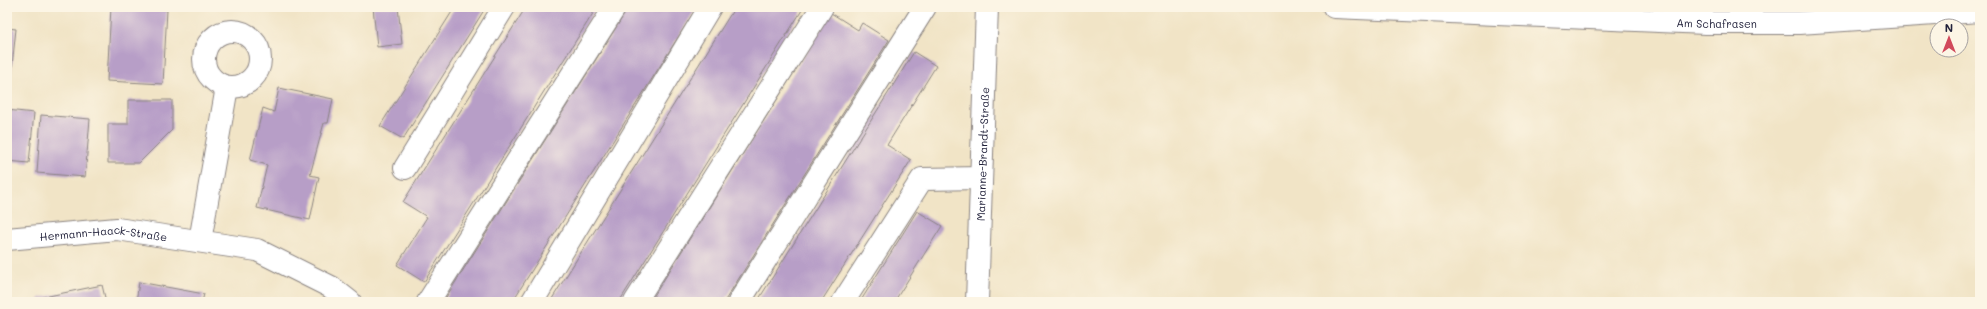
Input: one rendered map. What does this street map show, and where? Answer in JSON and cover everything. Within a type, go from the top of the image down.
[{"type":"street","points":[[405,168],[504,7]]},
{"type":"street","points":[[428,302],[615,7]]},
{"type":"street","points":[[532,302],[710,7]]},
{"type":"street","points":[[635,302],[822,7]]},
{"type":"street","points":[[739,302],[926,7]]},
{"type":"street","name":"Marianne-Brandt-Straße","points":[[977,302],[988,7]]},
{"type":"street","name":"Am Schafrasen","points":[[1334,7],[1528,12],[1706,24],[1799,23],[1980,11]]},
{"type":"street","points":[[200,242],[227,87]]},
{"type":"street","points":[[843,302],[922,179],[981,178]]},
{"type":"street","name":"Hermann-Haack-Straße","points":[[7,239],[117,229],[257,250],[331,287],[350,302]]},
{"type":"building","points":[[111,7],[147,7],[167,10],[163,84],[107,81]]},
{"type":"building","points":[[373,7],[398,7],[402,44],[377,47]]},
{"type":"building","points":[[455,7],[486,7],[403,139],[380,126]]},
{"type":"building","points":[[526,7],[597,7],[424,282],[397,265],[427,217],[403,202]]},
{"type":"building","points":[[629,7],[697,7],[512,302],[443,302]]},
{"type":"building","points":[[735,7],[804,7],[619,302],[550,302]]},
{"type":"building","points":[[831,13],[858,30],[862,23],[889,40],[724,302],[650,302]]},
{"type":"building","points":[[7,28],[16,29],[8,104],[7,104]]},
{"type":"building","points":[[914,52],[936,66],[887,145],[911,160],[821,302],[757,302]]},
{"type":"building","points":[[279,88],[333,99],[328,123],[324,123],[310,175],[319,177],[310,220],[257,208],[267,165],[250,160],[263,108],[274,112]]},
{"type":"building","points":[[128,100],[172,100],[172,130],[139,163],[108,163],[108,124],[128,124]]},
{"type":"building","points":[[7,110],[34,113],[29,163],[7,161]]},
{"type":"building","points":[[41,115],[90,119],[85,177],[37,173]]},
{"type":"building","points":[[917,211],[942,226],[894,302],[860,302]]},
{"type":"building","points":[[139,282],[204,294],[202,302],[136,302]]},
{"type":"building","points":[[102,285],[106,302],[39,302],[39,298]]}]
